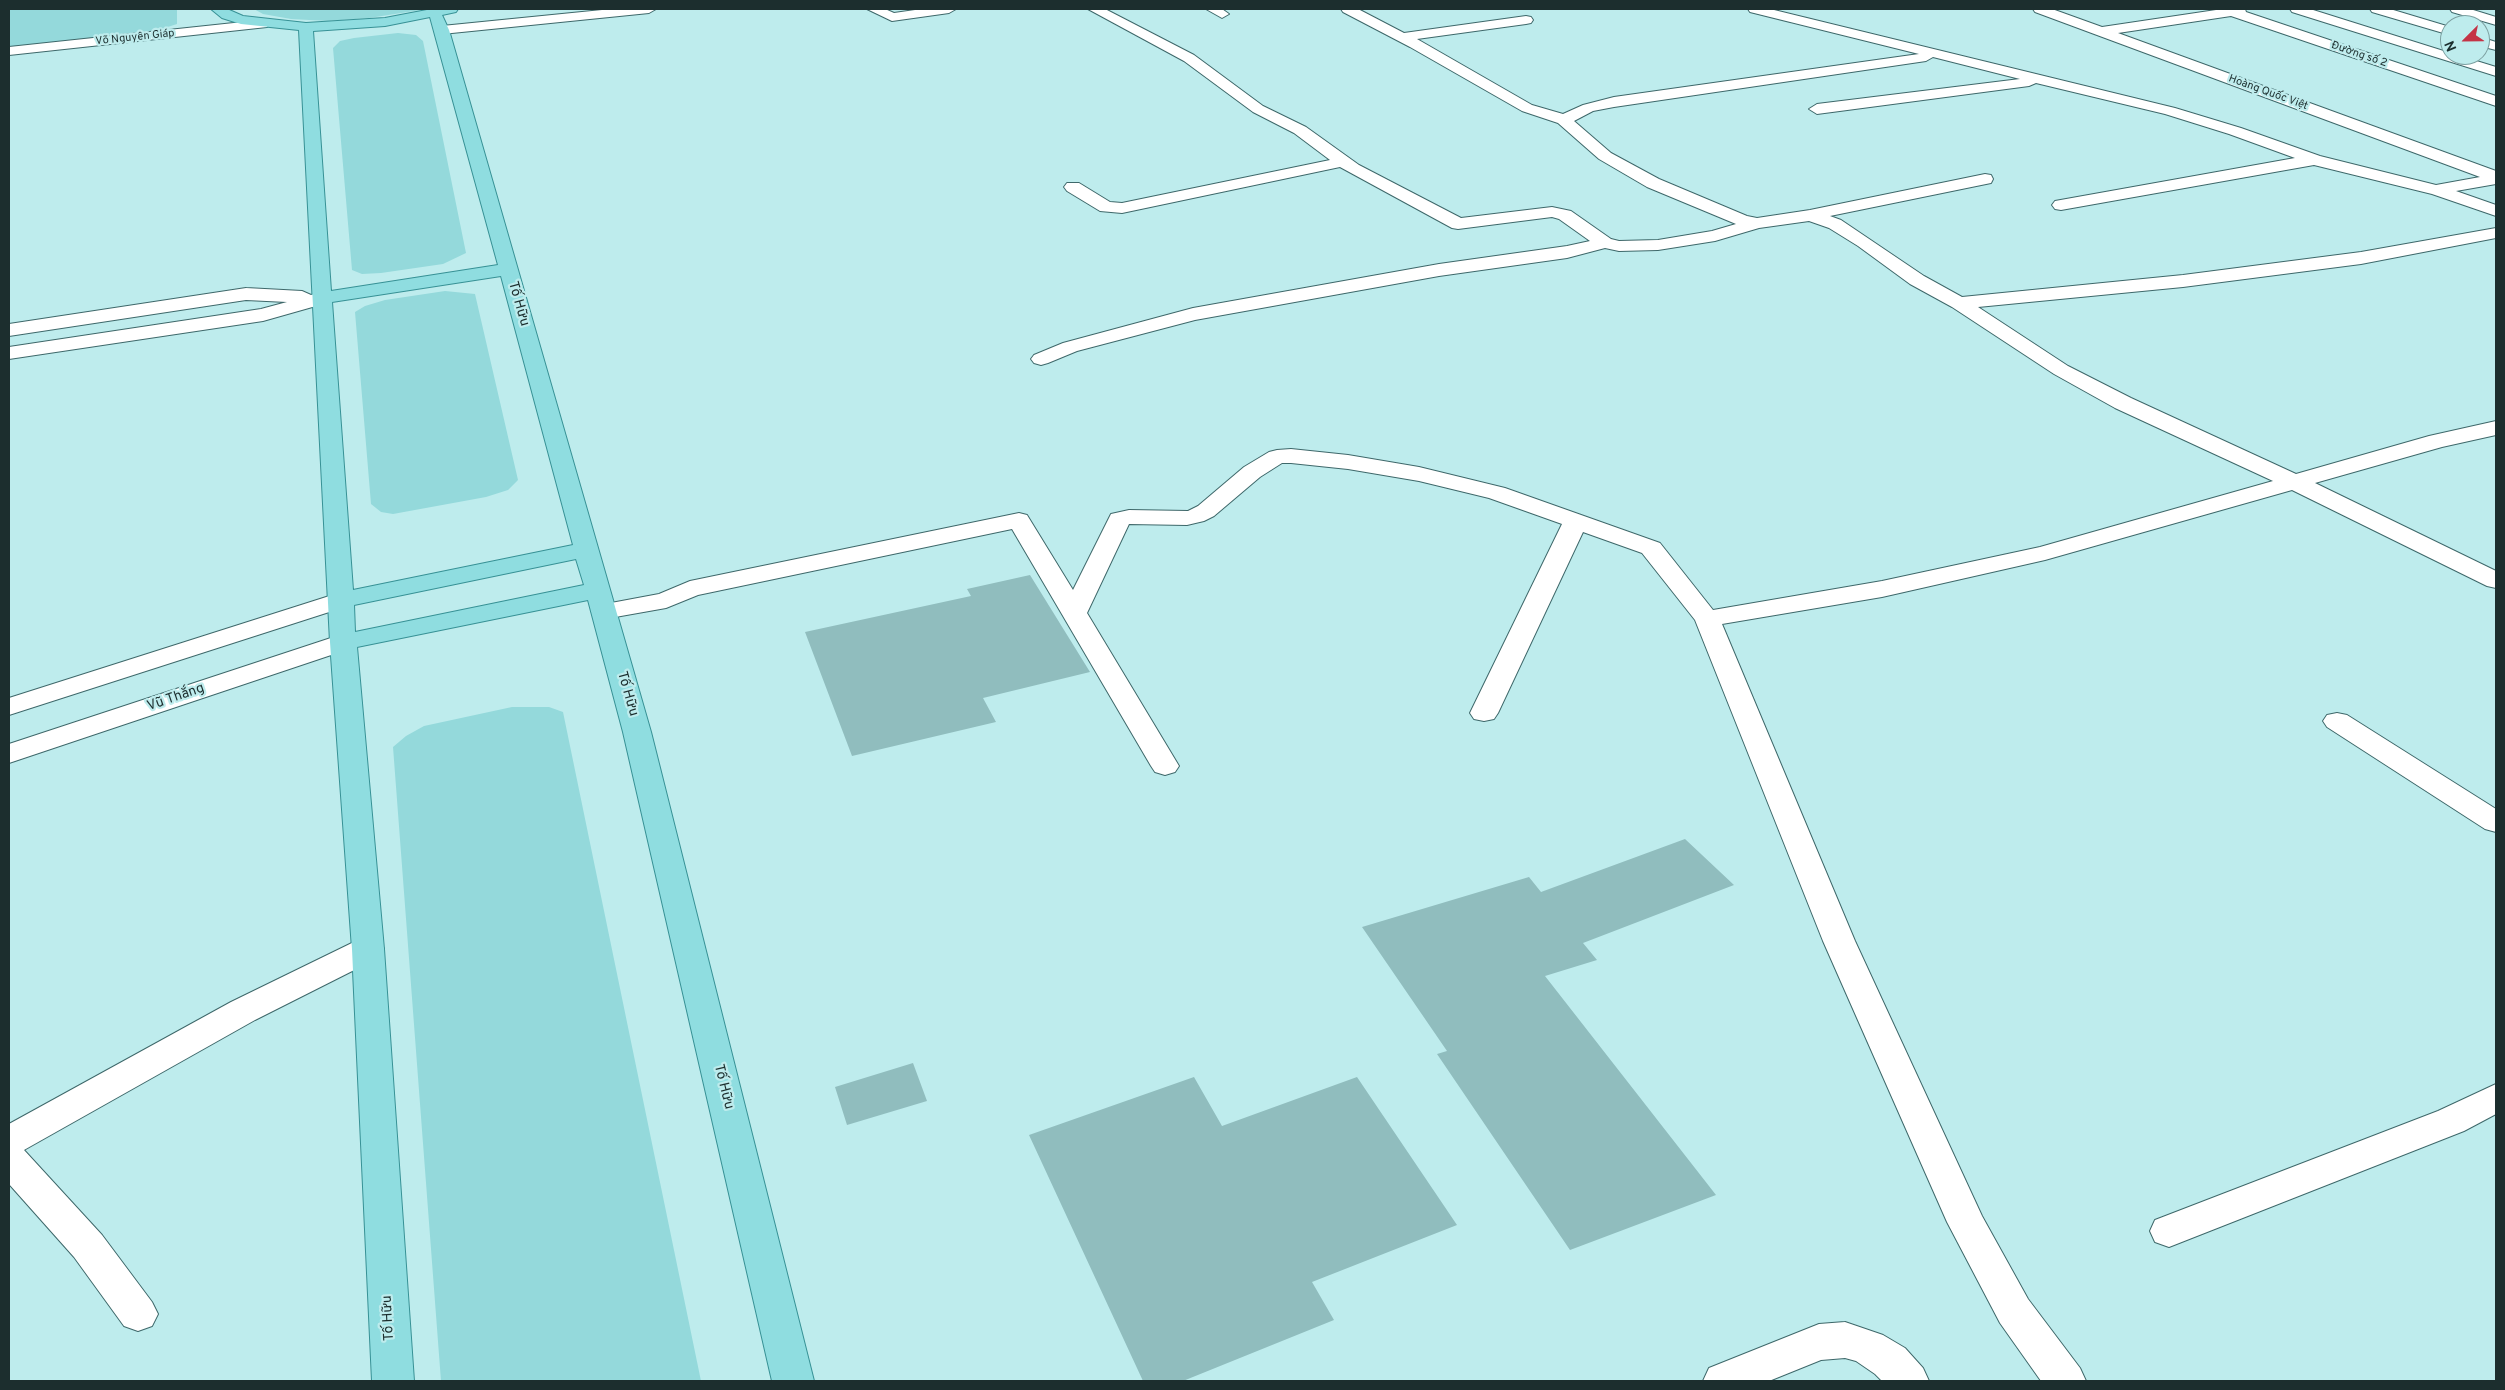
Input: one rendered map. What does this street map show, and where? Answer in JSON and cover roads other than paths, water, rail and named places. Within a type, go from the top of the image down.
[{"type":"main road","points":[[218,9],[227,15],[242,20],[262,24],[306,27],[443,17]]},
{"type":"main road","name":"Tố Hữu","points":[[443,17],[509,269],[638,732],[793,1381]]},
{"type":"main road","name":"Tố Hữu","points":[[306,27],[344,642],[368,949],[393,1381]]},
{"type":"main road","points":[[323,298],[509,269]]},
{"type":"main road","points":[[342,600],[587,549]]},
{"type":"main road","points":[[344,642],[601,601]]},
{"type":"street","points":[[443,17],[649,9]]},
{"type":"street","points":[[874,9],[892,17],[949,9]]},
{"type":"street","points":[[1094,9],[1189,58],[1258,109],[1300,130],[1353,169],[1458,224],[1552,212],[1564,215],[1605,242],[1619,246],[1658,245],[1715,236],[1757,224],[1985,179]]},
{"type":"street","points":[[1348,9],[1402,37],[1527,108],[1564,120],[1604,156],[1652,183],[1712,209],[1757,224]]},
{"type":"street","points":[[1755,9],[2170,111],[2235,131],[2314,160],[2436,190],[2496,211]]},
{"type":"street","name":"Hoàng Quốc Việt","points":[[2040,9],[2493,174]]},
{"type":"street","points":[[2100,31],[2176,20],[2227,10],[2252,9]]},
{"type":"street","points":[[2298,9],[2496,72]]},
{"type":"street","points":[[2377,9],[2440,29]]},
{"type":"street","points":[[2457,9],[2496,21]]},
{"type":"street","name":"Đường số 2","points":[[2227,10],[2496,101]]},
{"type":"street","points":[[2152,12],[2176,20]]},
{"type":"street","points":[[1402,37],[1526,20]]},
{"type":"street","name":"Võ Nguyên Giáp","points":[[9,51],[262,24]]},
{"type":"street","points":[[1564,120],[1588,108],[1614,102],[1942,54]]},
{"type":"street","points":[[1817,109],[2045,80]]},
{"type":"street","points":[[2061,206],[2314,160]]},
{"type":"street","points":[[1073,187],[1106,207],[1122,208],[1342,162]]},
{"type":"street","points":[[2436,190],[2493,174]]},
{"type":"street","points":[[1810,215],[1821,218],[1857,237],[1916,280],[1959,303],[2060,370],[2496,581]]},
{"type":"street","points":[[1959,303],[2183,280],[2361,258],[2496,233]]},
{"type":"street","points":[[1041,358],[1070,347],[1192,314],[1439,270],[1567,252],[1605,242]]},
{"type":"street","points":[[9,330],[246,294],[323,298]]},
{"type":"street","points":[[9,353],[263,315],[323,298]]},
{"type":"street","points":[[97,340],[102,316]]},
{"type":"street","points":[[1707,619],[1882,589],[2045,554],[2437,441],[2496,428]]},
{"type":"street","points":[[1074,614],[1120,519],[1129,517],[1188,518],[1196,516],[1206,511],[1252,472],[1277,457],[1290,456],[1348,462],[1419,474],[1497,493],[1651,548],[1707,619],[1839,941],[1966,1222],[2014,1311],[2065,1381]]},
{"type":"street","points":[[601,601],[666,600],[690,589],[1019,520],[1165,766]]},
{"type":"street","points":[[1484,713],[1576,521]]},
{"type":"street","points":[[9,707],[342,600]]},
{"type":"street","name":"Vũ Thắng","points":[[9,754],[344,642]]},
{"type":"street","points":[[2337,721],[2496,822]]},
{"type":"street","points":[[9,1142],[243,1010],[368,949]]},
{"type":"street","points":[[2169,1231],[2451,1121],[2496,1098]]},
{"type":"street","points":[[9,1159],[88,1246],[138,1314]]},
{"type":"street","points":[[1724,1381],[1819,1342],[1845,1340],[1869,1348],[1890,1361],[1908,1381]]}]
